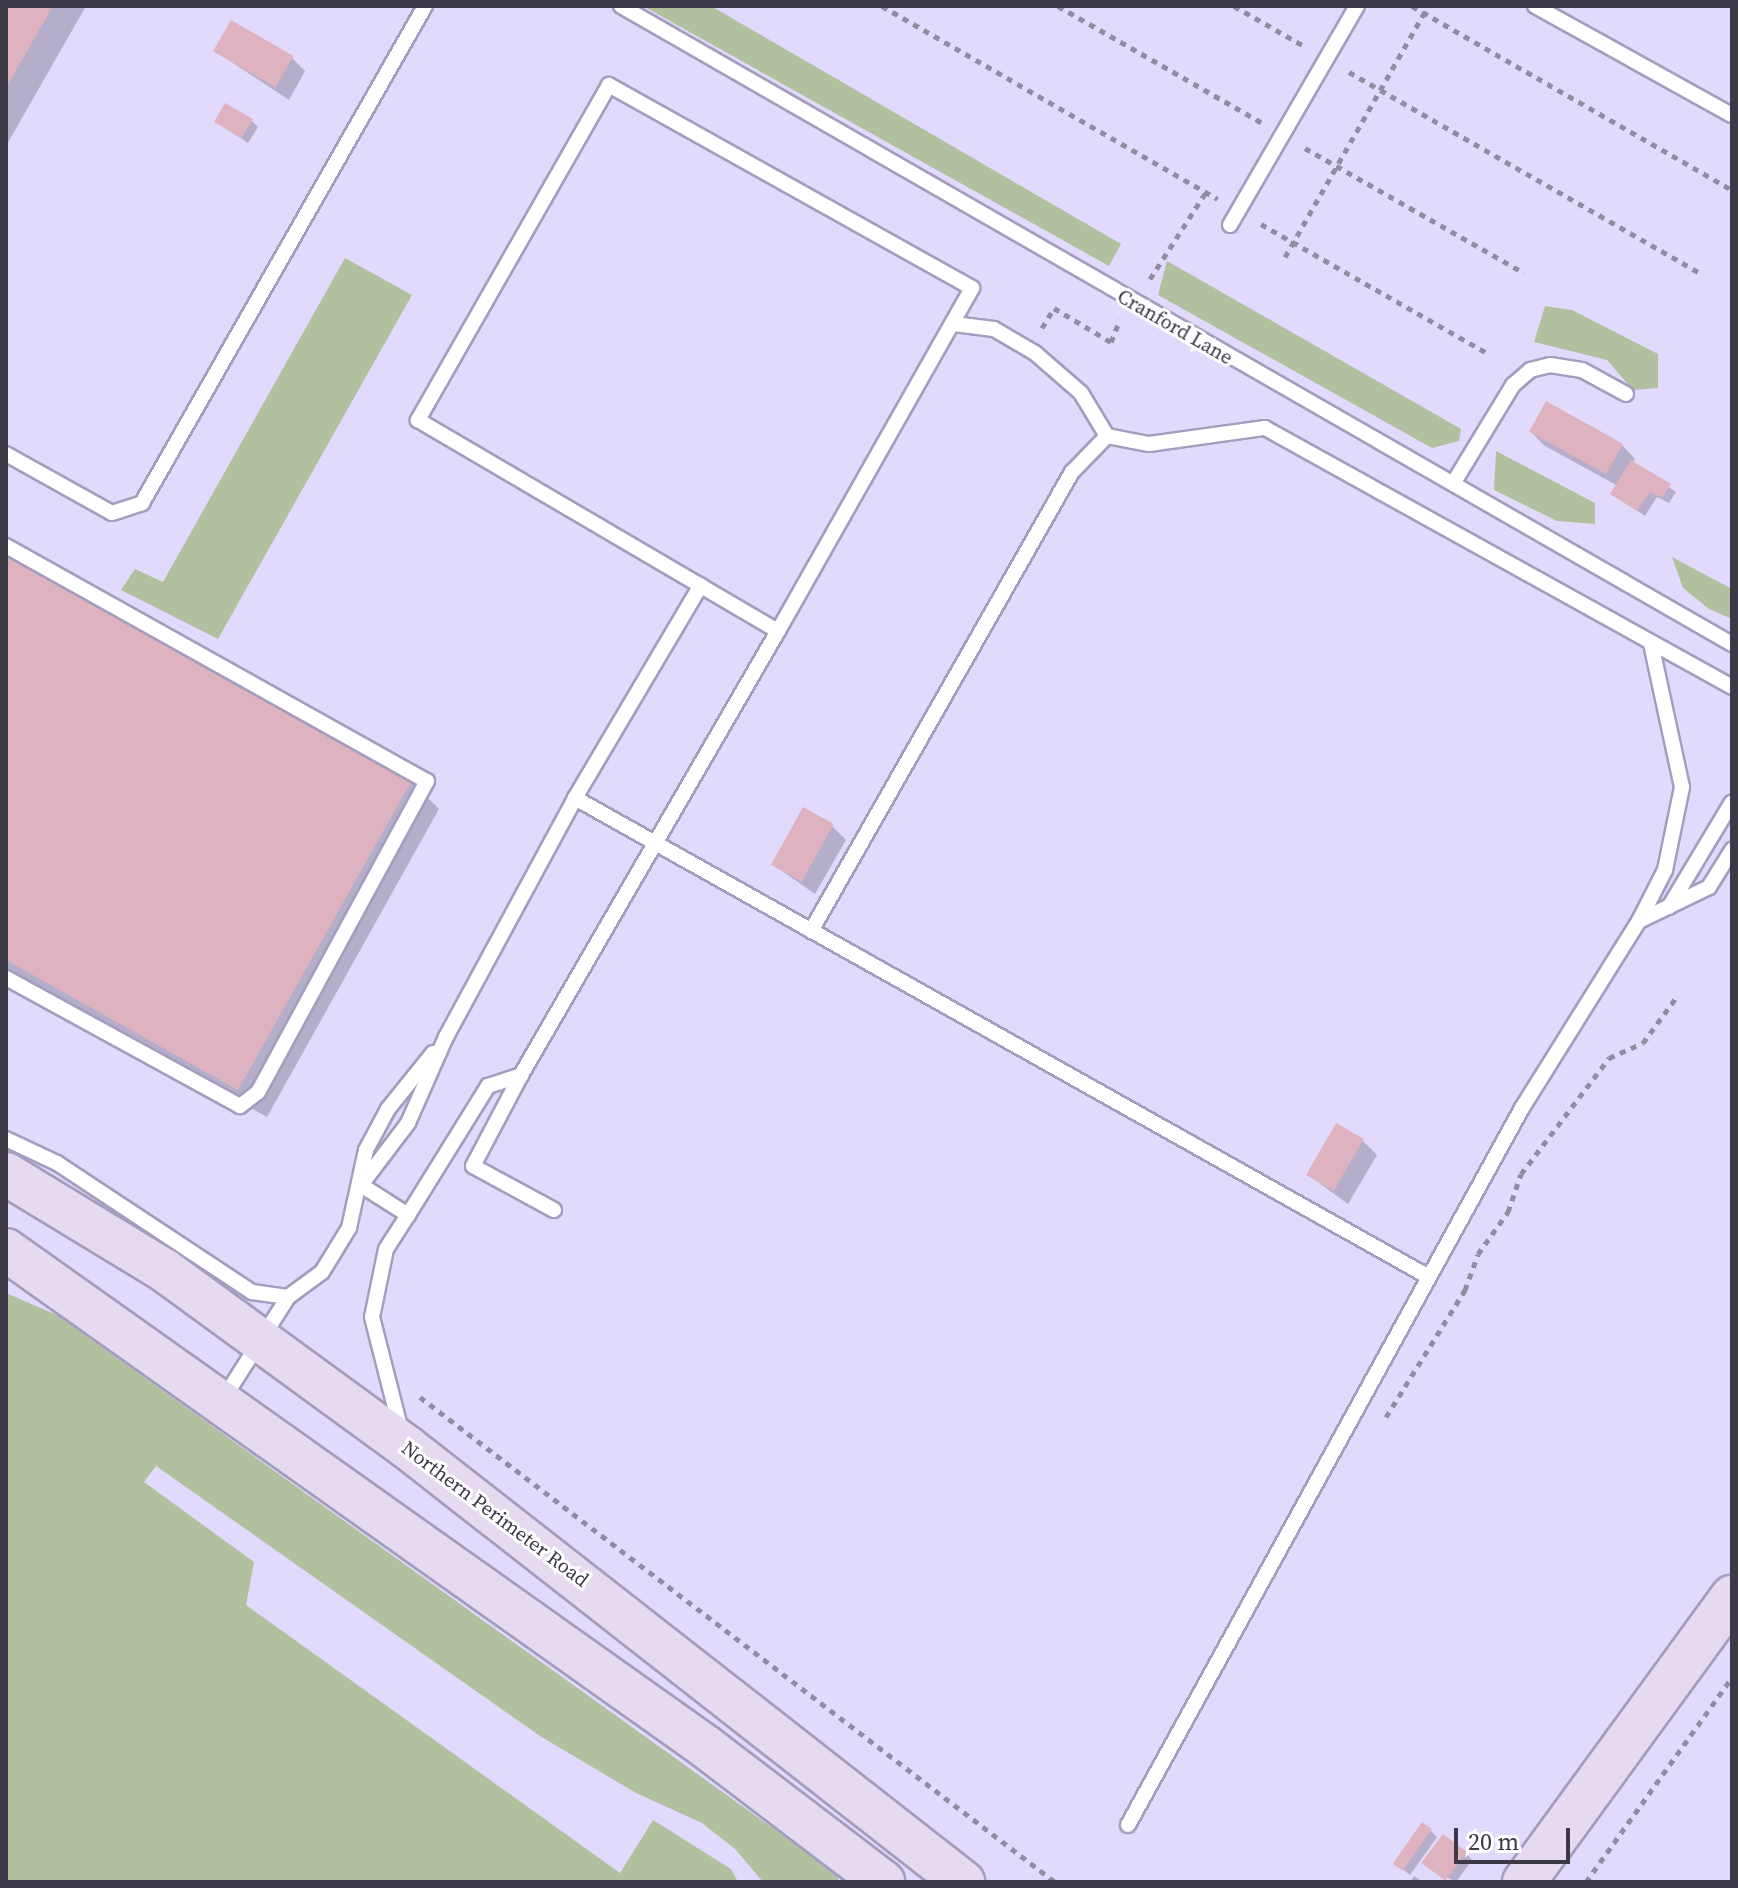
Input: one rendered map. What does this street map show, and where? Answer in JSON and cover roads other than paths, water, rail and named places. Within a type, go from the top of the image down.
[{"type":"street","name":"Northern Perimeter Road","points":[[6,1174],[153,1263],[408,1448],[963,1882]]},
{"type":"street","points":[[6,1250],[706,1747],[883,1882]]},
{"type":"street","points":[[1524,1882],[1732,1597]]},
{"type":"lane","points":[[6,454],[112,513],[142,503],[425,6]]},
{"type":"lane","name":"Cranford Lane","points":[[621,6],[1208,347],[1454,482],[1732,644]]},
{"type":"lane","points":[[1230,225],[1357,6]]},
{"type":"lane","points":[[1535,6],[1732,115]]},
{"type":"lane","points":[[554,1210],[473,1166],[521,1075],[654,842],[778,631],[954,324],[972,288],[609,85],[418,420],[778,631]]},
{"type":"lane","points":[[954,324],[994,329],[1035,353],[1081,393],[1107,436],[1149,444],[1265,428],[1438,521],[1732,687]]},
{"type":"lane","points":[[1454,482],[1513,385],[1530,370],[1550,365],[1582,370],[1626,394]]},
{"type":"lane","points":[[811,931],[1072,472],[1107,436]]},
{"type":"lane","points":[[6,546],[427,781],[258,1092],[240,1106],[6,978]]},
{"type":"lane","points":[[361,1185],[408,1123],[446,1037],[575,798],[701,585]]},
{"type":"lane","points":[[1128,1825],[1522,1108],[1639,921],[1665,870],[1676,829],[1682,787],[1651,644]]},
{"type":"lane","points":[[575,798],[1429,1277]]},
{"type":"lane","points":[[1669,907],[1732,802]]},
{"type":"lane","points":[[1639,921],[1709,887],[1732,850]]},
{"type":"lane","points":[[222,1401],[288,1297],[322,1272],[349,1228],[361,1185],[366,1150],[388,1109],[446,1037]]},
{"type":"lane","points":[[408,1448],[393,1410],[372,1317],[386,1249],[488,1086],[521,1075]]},
{"type":"lane","points":[[6,1139],[57,1163],[252,1292],[288,1297]]},
{"type":"lane","points":[[361,1185],[408,1215]]}]
